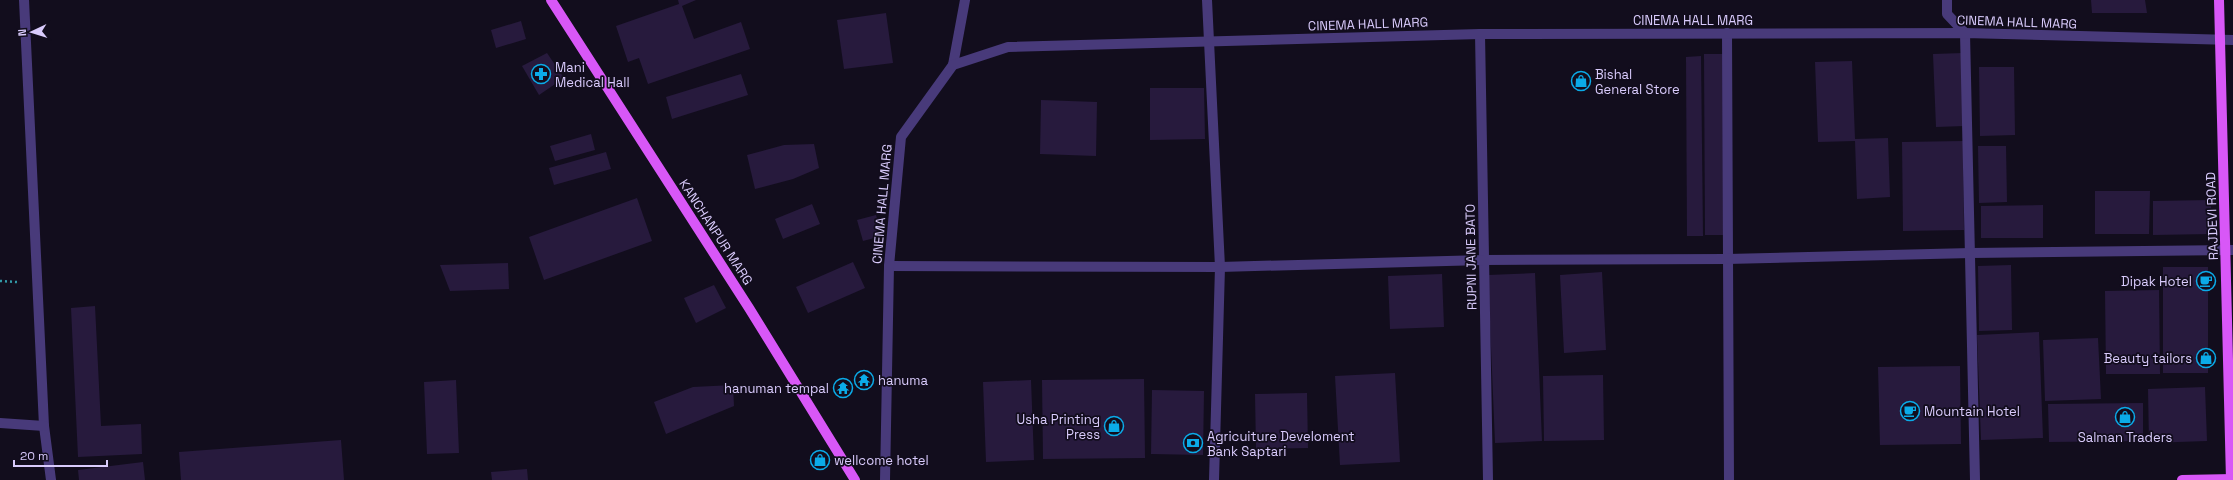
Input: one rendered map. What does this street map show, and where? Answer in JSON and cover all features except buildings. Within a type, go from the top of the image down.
[{"type":"main road","name":"KANCHANPUR MARG","points":[[551,0],[749,308],[855,480]]},
{"type":"main road","name":"RAJDEVI ROAD","points":[[2219,0],[2229,250],[2232,479]]},
{"type":"main road","points":[[2182,480],[2232,479]]},
{"type":"street","points":[[24,0],[44,426],[51,480]]},
{"type":"street","points":[[953,65],[965,0]]},
{"type":"street","points":[[1207,0],[1220,268],[1214,480]]},
{"type":"street","points":[[1947,0],[1947,14],[1965,33],[1971,253],[1974,480]]},
{"type":"street","points":[[1727,33],[1728,480]]},
{"type":"street","name":"CINEMA HALL MARG","points":[[885,480],[889,266],[901,137],[953,65],[1008,47],[1480,34],[1965,33],[2220,41],[2233,40]]},
{"type":"street","name":"RUPNI JANE BATO","points":[[1480,34],[1488,480]]},
{"type":"street","points":[[889,266],[1220,268],[1484,260],[1727,259],[1971,253],[2229,250]]},
{"type":"street","points":[[0,423],[44,426]]},
{"type":"place","name":"Mani Medical Hall","points":[[541,74]]},
{"type":"place","name":"Bishal General Store","points":[[1581,81]]},
{"type":"place","name":"Dipak Hotel","points":[[2206,281]]},
{"type":"place","name":"Beauty tailors","points":[[2206,358]]},
{"type":"place","name":"hanuma","points":[[864,380]]},
{"type":"place","name":"hanuman tempal","points":[[843,388]]},
{"type":"place","name":"Mountain Hotel","points":[[1910,411]]},
{"type":"place","name":"Salman Traders","points":[[2125,417]]},
{"type":"place","name":"Usha Printing Press","points":[[1114,426]]},
{"type":"place","name":"Agricuiture Develoment Bank Saptari","points":[[1193,443]]},
{"type":"place","name":"wellcome hotel","points":[[820,460]]}]
